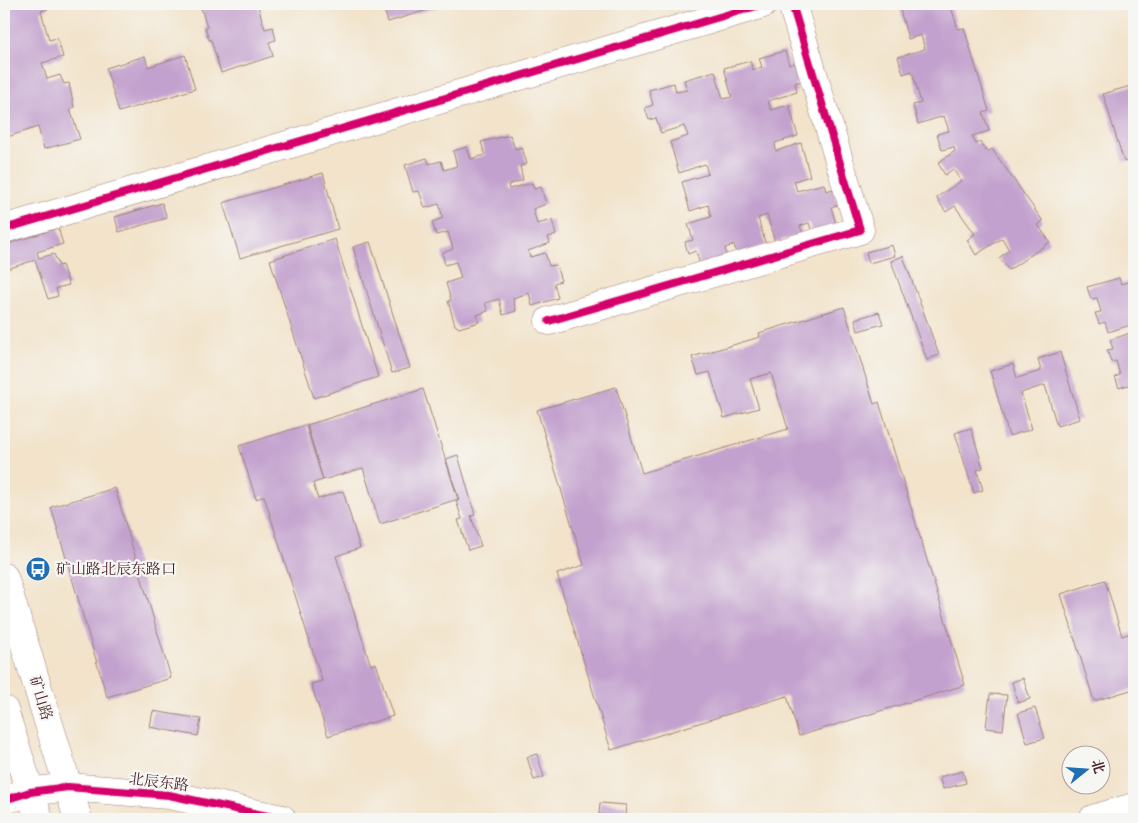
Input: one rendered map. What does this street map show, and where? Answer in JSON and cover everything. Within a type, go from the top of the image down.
[{"type":"street","points":[[4,228],[763,4]]},
{"type":"street","points":[[549,320],[860,230],[792,4]]},
{"type":"street","name":"矿山路","points":[[4,577],[78,819]]},
{"type":"street","points":[[4,710],[38,819]]},
{"type":"street","name":"北辰东路","points":[[4,800],[30,792],[68,787],[169,795],[282,819]]},
{"type":"street","points":[[30,792],[57,819]]},
{"type":"street","points":[[1093,819],[1134,807]]},
{"type":"building","points":[[4,4],[46,4],[48,9],[41,11],[49,40],[57,38],[63,57],[42,63],[47,79],[60,75],[64,84],[69,83],[74,107],[70,109],[80,139],[44,149],[38,127],[4,138]]},
{"type":"building","points":[[200,4],[265,4],[258,6],[265,29],[273,27],[276,40],[269,42],[273,56],[221,73],[211,40],[209,40],[205,28],[207,28]]},
{"type":"building","points":[[382,4],[447,4],[388,22]]},
{"type":"building","points":[[905,4],[950,4],[958,29],[964,28],[989,111],[983,113],[989,131],[972,136],[976,144],[980,142],[987,152],[992,149],[1043,221],[1038,225],[1050,242],[1009,270],[999,258],[1009,250],[1002,238],[976,255],[967,240],[975,234],[955,206],[946,212],[937,199],[937,197],[961,181],[953,169],[945,175],[938,163],[955,151],[954,147],[942,150],[937,134],[949,131],[944,116],[918,124],[913,105],[921,103],[912,71],[903,74],[898,57],[925,49],[921,35],[908,39],[899,6]]},
{"type":"building","points":[[785,51],[789,65],[795,63],[801,81],[795,83],[797,92],[768,101],[771,110],[789,105],[798,136],[775,143],[776,151],[801,143],[810,176],[794,181],[797,191],[824,184],[826,191],[833,189],[838,205],[831,207],[836,224],[812,232],[809,223],[800,226],[803,234],[775,242],[767,215],[758,218],[766,245],[737,254],[734,245],[725,248],[727,257],[700,265],[696,251],[688,254],[685,242],[693,240],[688,224],[711,217],[708,205],[690,211],[682,182],[708,174],[705,164],[679,173],[670,142],[688,136],[684,126],[661,133],[656,118],[649,120],[645,108],[653,105],[649,90],[674,83],[676,92],[687,90],[684,80],[715,71],[723,99],[732,97],[724,68],[750,61],[753,70],[762,67],[759,58]]},
{"type":"building","points":[[185,55],[195,89],[119,112],[106,68],[145,56],[148,67]]},
{"type":"building","points":[[1134,85],[1134,159],[1124,162],[1103,94]]},
{"type":"building","points":[[510,135],[515,149],[522,147],[527,164],[520,166],[523,180],[508,185],[509,189],[532,183],[534,189],[541,187],[546,204],[533,209],[537,224],[552,220],[556,235],[548,237],[550,243],[528,251],[530,257],[545,253],[549,266],[556,265],[561,281],[554,283],[558,298],[532,306],[529,293],[513,298],[516,311],[503,315],[499,299],[485,303],[488,311],[477,315],[479,322],[459,328],[455,325],[448,301],[451,300],[446,283],[461,278],[456,262],[445,265],[442,253],[453,249],[448,232],[436,235],[432,222],[443,218],[439,204],[425,208],[419,191],[413,192],[405,165],[427,158],[429,164],[441,161],[444,170],[457,166],[453,151],[467,147],[471,159],[485,155],[481,142]]},
{"type":"building","points":[[323,173],[338,229],[240,258],[223,203]]},
{"type":"building","points":[[162,203],[167,218],[119,232],[115,217]]},
{"type":"building","points":[[58,228],[63,244],[37,252],[39,258],[54,254],[59,266],[62,265],[69,285],[56,288],[58,296],[48,299],[35,260],[4,270],[4,245]]},
{"type":"building","points":[[335,239],[378,377],[314,398],[270,260]]},
{"type":"building","points":[[370,242],[410,368],[392,373],[353,247]]},
{"type":"building","points":[[892,245],[895,256],[869,263],[866,252]]},
{"type":"building","points":[[903,256],[939,355],[927,360],[891,261]]},
{"type":"building","points":[[1119,278],[1121,284],[1134,280],[1134,383],[1119,388],[1115,377],[1120,375],[1116,361],[1111,362],[1107,350],[1113,349],[1110,340],[1133,332],[1131,325],[1108,332],[1105,322],[1099,324],[1095,313],[1101,312],[1097,298],[1091,299],[1087,287]]},
{"type":"building","points":[[844,307],[874,404],[879,402],[965,685],[799,736],[787,696],[611,750],[557,574],[584,565],[537,410],[616,387],[642,473],[788,429],[771,373],[750,379],[759,408],[724,418],[710,372],[698,375],[692,357],[760,337],[759,333]]},
{"type":"building","points":[[879,312],[883,324],[858,331],[855,319]]},
{"type":"building","points":[[1060,352],[1080,419],[1057,426],[1045,385],[1021,393],[1032,429],[1009,436],[990,371],[1013,364],[1017,378],[1041,371],[1038,359]]},
{"type":"building","points":[[423,389],[458,499],[380,524],[363,468],[323,480],[307,425]]},
{"type":"building","points":[[306,425],[323,480],[313,483],[318,499],[343,491],[360,548],[336,556],[370,663],[371,665],[376,663],[393,716],[328,736],[311,684],[322,681],[264,496],[256,499],[239,446]]},
{"type":"building","points":[[971,428],[983,468],[977,470],[983,490],[974,493],[955,433]]},
{"type":"building","points":[[458,455],[475,515],[471,516],[481,546],[468,550],[458,520],[462,519],[456,501],[459,500],[446,459]]},
{"type":"building","points":[[115,488],[171,678],[107,697],[51,507]]},
{"type":"building","points":[[1105,580],[1122,636],[1134,632],[1134,689],[1094,701],[1061,594]]},
{"type":"building","points":[[1023,678],[1030,699],[1018,703],[1012,682]]},
{"type":"building","points":[[990,694],[1007,695],[1003,730],[986,728]]},
{"type":"building","points":[[1035,708],[1045,738],[1027,743],[1018,713]]},
{"type":"building","points":[[153,711],[201,719],[198,736],[150,727]]},
{"type":"building","points":[[537,754],[544,777],[534,780],[527,757]]},
{"type":"building","points":[[963,771],[966,783],[943,789],[939,777]]},
{"type":"building","points":[[600,803],[626,805],[625,817],[599,815]]},
{"type":"cycle path","points":[[4,229],[763,4]]},
{"type":"cycle path","points":[[549,321],[860,230],[792,4]]},
{"type":"cycle path","points":[[4,800],[30,792],[68,787],[169,795],[282,819]]},
{"type":"place","name":"矿山路北辰东路口","points":[[38,569]]}]
